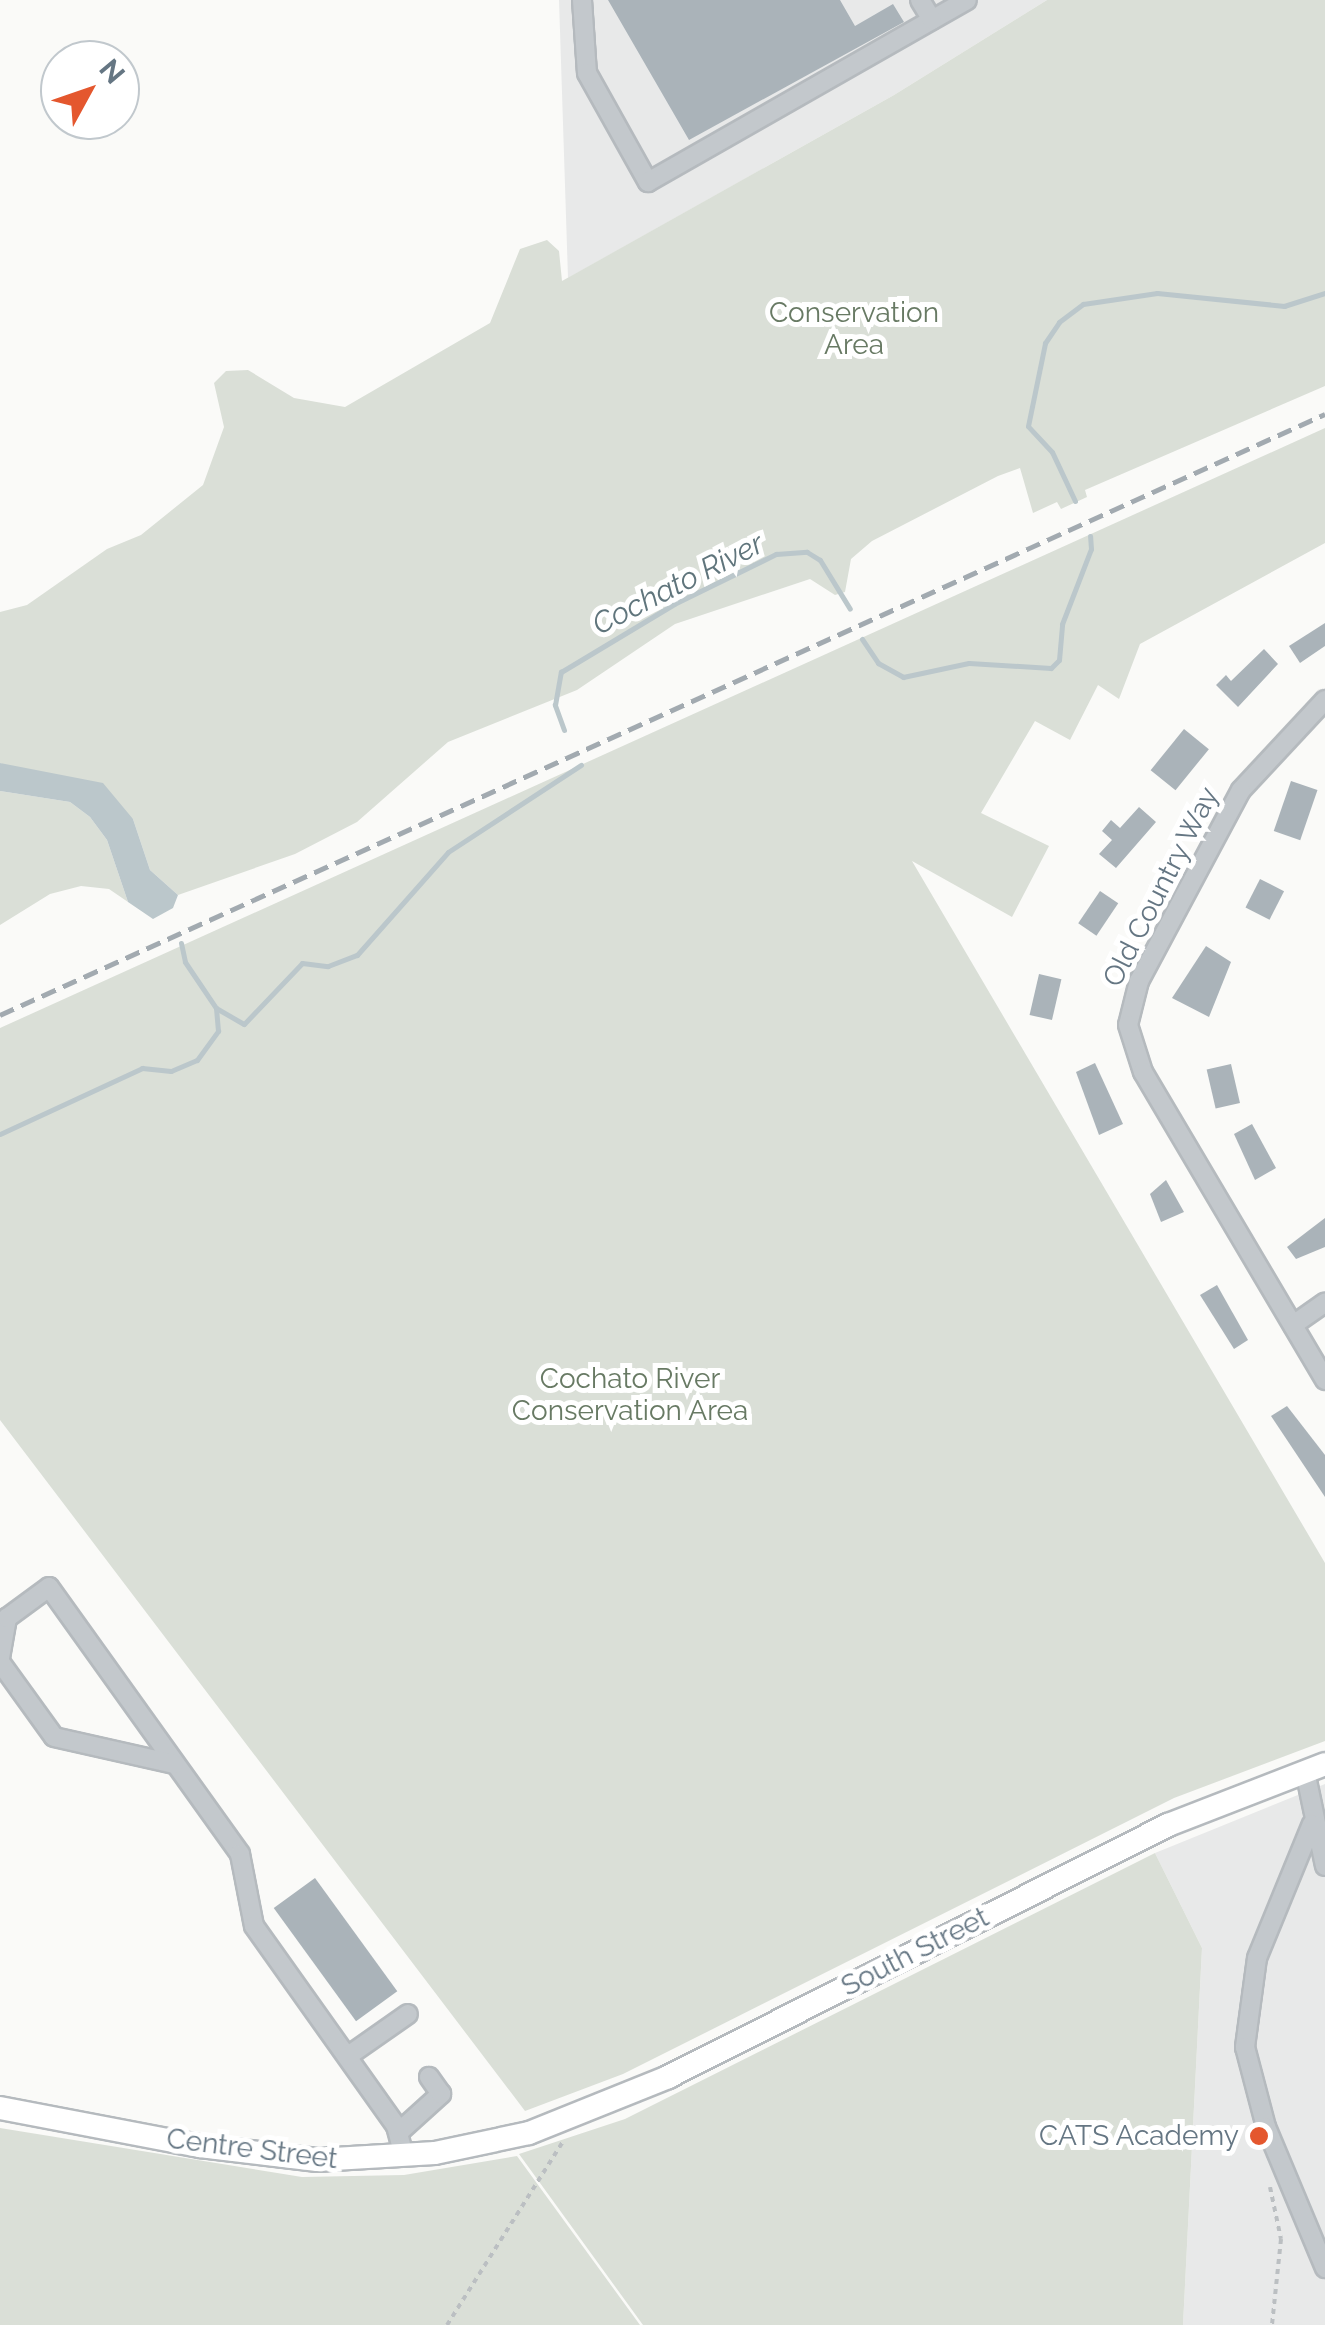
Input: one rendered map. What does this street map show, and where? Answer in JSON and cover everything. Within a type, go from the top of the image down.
[{"type":"main road","name":"South Street","points":[[506,2139],[570,2121],[1143,1837],[1315,1767]]},
{"type":"main road","name":"Centre Street","points":[[0,2108],[261,2155],[404,2156],[506,2139]]},
{"type":"street","points":[[582,0],[587,74],[648,182],[967,0]]},
{"type":"street","points":[[920,0],[932,20]]},
{"type":"street","name":"Old Country Way","points":[[1325,700],[1241,790],[1147,965],[1128,1014],[1144,1072],[1325,1380]]},
{"type":"street","points":[[1292,1325],[1325,1303]]},
{"type":"street","points":[[174,1764],[54,1737],[0,1660],[7,1618],[49,1587],[240,1854],[254,1926],[399,2132],[404,2156]]},
{"type":"street","points":[[1315,1767],[1312,1824],[1257,1958],[1245,2047],[1266,2127],[1325,2268]]},
{"type":"street","points":[[1312,1824],[1323,1854]]},
{"type":"street","points":[[348,2056],[408,2014]]},
{"type":"street","points":[[399,2132],[441,2094],[428,2076]]},
{"type":"path","points":[[447,2325],[557,2158],[570,2121]]},
{"type":"path","points":[[1270,2170],[1281,2239],[1272,2325]]},
{"type":"shaded area","points":[[559,0],[1047,0],[894,95],[568,278]]},
{"type":"shaded area","points":[[0,763],[103,783],[133,819],[150,870],[178,895],[173,908],[153,919],[128,902],[107,840],[90,817],[70,802],[0,791]]},
{"type":"shaded area","name":"CATS Academy","points":[[1325,1784],[1325,2325],[1183,2325],[1202,1948],[1155,1853]]},
{"type":"green space","name":"Conservation Area","points":[[1047,0],[1325,0],[1325,386],[1085,490],[1087,497],[1061,509],[1057,502],[1033,513],[1020,468],[998,476],[872,541],[851,559],[845,592],[835,595],[810,579],[675,624],[577,690],[448,742],[357,822],[295,854],[178,895],[150,870],[133,819],[0,763],[0,612],[27,605],[107,549],[141,535],[203,485],[224,427],[214,383],[226,371],[248,370],[294,398],[345,407],[490,323],[520,249],[547,240],[559,251],[562,281],[894,95]]},
{"type":"green space","name":"Cochato River Conservation Area","points":[[1325,428],[1325,543],[1140,644],[1119,699],[1098,685],[1070,740],[1035,721],[981,813],[1049,846],[1012,917],[912,861],[1325,1563],[1325,1741],[1174,1798],[623,2074],[525,2111],[0,1420],[0,1028]]},
{"type":"green space","points":[[0,791],[70,802],[90,817],[107,840],[128,902],[109,889],[81,886],[50,894],[0,925]]},
{"type":"green space","points":[[1155,1853],[1202,1948],[1183,2325],[643,2325],[519,2154],[625,2119]]},
{"type":"green space","points":[[0,2128],[302,2177],[404,2175],[517,2156],[640,2325],[0,2325]]},
{"type":"building","points":[[608,0],[840,0],[855,26],[893,4],[904,22],[689,140]]},
{"type":"building","points":[[1325,623],[1325,646],[1300,663],[1289,646]]},
{"type":"building","points":[[1264,649],[1278,664],[1238,707],[1216,685],[1226,675],[1231,681]]},
{"type":"building","points":[[1184,729],[1209,749],[1176,790],[1151,770]]},
{"type":"building","points":[[1291,781],[1317,790],[1300,840],[1274,831]]},
{"type":"building","points":[[1139,807],[1156,822],[1116,868],[1099,854],[1112,840],[1102,831],[1111,820],[1120,828]]},
{"type":"building","points":[[1260,879],[1284,891],[1270,920],[1245,908]]},
{"type":"building","points":[[1100,891],[1118,903],[1096,936],[1078,923]]},
{"type":"building","points":[[1206,946],[1231,962],[1209,1017],[1172,998]]},
{"type":"building","points":[[1039,974],[1061,979],[1052,1020],[1030,1015]]},
{"type":"building","points":[[1095,1063],[1123,1124],[1099,1135],[1076,1072]]},
{"type":"building","points":[[1231,1064],[1240,1103],[1216,1109],[1207,1070]]},
{"type":"building","points":[[1252,1124],[1276,1168],[1255,1180],[1234,1134]]},
{"type":"building","points":[[1166,1180],[1184,1212],[1161,1222],[1150,1194]]},
{"type":"building","points":[[1325,1218],[1325,1247],[1296,1259],[1287,1247]]},
{"type":"building","points":[[1217,1285],[1248,1340],[1234,1349],[1200,1295]]},
{"type":"building","points":[[1287,1406],[1325,1455],[1325,1497],[1271,1416]]},
{"type":"building","points":[[315,1878],[397,1991],[356,2021],[274,1908]]},
{"type":"waterway","name":"Cochato River","points":[[1075,501],[1052,452],[1028,426],[1045,343],[1059,322],[1083,304],[1157,293],[1284,306],[1325,293]]},
{"type":"waterway","name":"Cochato River","points":[[862,639],[878,663],[903,677],[969,663],[1051,668],[1059,660],[1062,624],[1091,549],[1090,536]]},
{"type":"waterway","name":"Cochato River","points":[[564,730],[555,705],[561,672],[674,604],[776,554],[807,552],[820,560],[850,609]]},
{"type":"waterway","name":"Cochato River","points":[[181,943],[185,962],[216,1008],[244,1024],[302,963],[328,966],[357,955],[448,852],[581,765]]},
{"type":"waterway","points":[[0,1134],[142,1068],[171,1071],[197,1060],[218,1031],[216,1008]]},
{"type":"railway","points":[[0,1015],[1325,414]]},
{"type":"place","name":"CATS Academy","points":[[1259,2136]]}]
